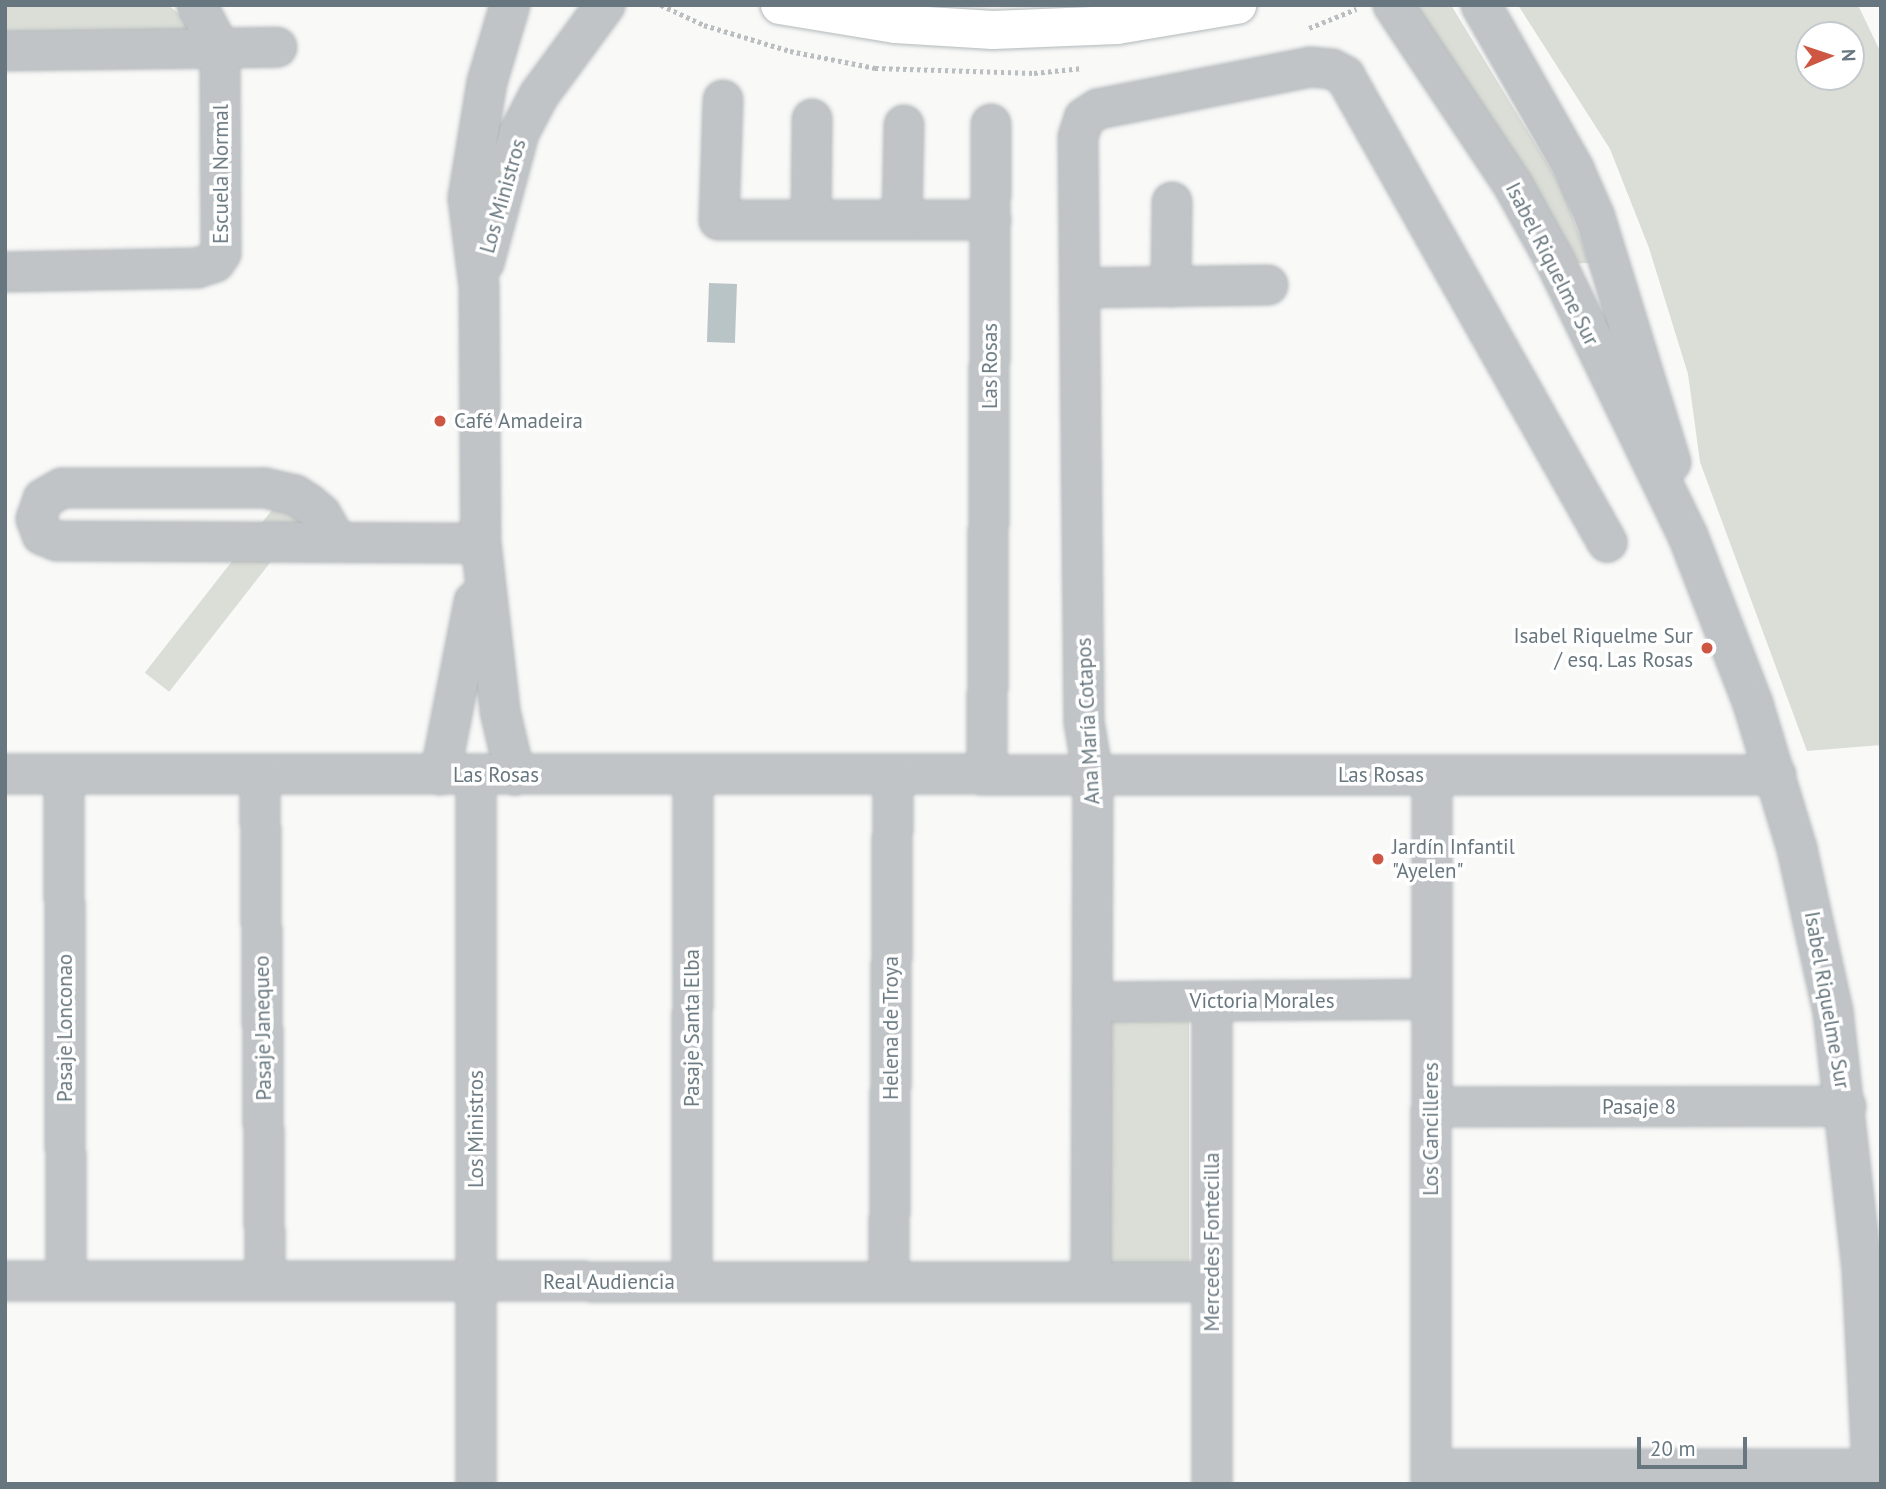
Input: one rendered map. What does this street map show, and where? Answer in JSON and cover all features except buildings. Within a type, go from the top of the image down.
[{"type":"main road","points":[[780,5],[895,24],[993,30],[1117,25],[1237,5]]},
{"type":"street","name":"Escuela Normal","points":[[5,272],[197,268],[215,262],[224,243],[220,49],[197,5]]},
{"type":"street","name":"Los Ministros","points":[[510,5],[471,165],[470,246],[479,286],[481,543],[500,711],[515,775]]},
{"type":"street","name":"Los Ministros","points":[[479,286],[502,183],[519,133],[539,95],[604,5]]},
{"type":"street","name":"Isabel Riquelme Sur","points":[[1393,5],[1524,206],[1688,536],[1728,631],[1776,775],[1815,922],[1846,1106],[1862,1270],[1873,1476]]},
{"type":"street","name":"Isabel Riquelme Sur","points":[[1481,5],[1574,169],[1595,217],[1669,452],[1688,536]]},
{"type":"street","points":[[5,51],[277,47]]},
{"type":"street","name":"Ana María Cotapos","points":[[1091,1282],[1093,775],[1084,722],[1078,137],[1084,118],[1098,109],[1310,67],[1332,69],[1345,76],[1607,542]]},
{"type":"street","points":[[723,100],[719,219],[991,220]]},
{"type":"street","points":[[811,220],[813,119]]},
{"type":"street","name":"Las Rosas","points":[[987,775],[991,124]]},
{"type":"street","points":[[902,220],[904,125]]},
{"type":"street","points":[[1171,287],[1172,202]]},
{"type":"street","points":[[1080,288],[1268,285]]},
{"type":"street","points":[[337,542],[321,514],[309,504],[295,495],[264,488],[62,488],[43,499],[36,519],[42,536],[57,541],[481,543]]},
{"type":"street","name":"Los Ministros","points":[[476,1484],[476,1281],[458,775],[470,631],[481,543]]},
{"type":"street","name":"Pasaje Janequeo","points":[[260,774],[265,1281]]},
{"type":"street","name":"Las Rosas","points":[[5,775],[1776,775]]},
{"type":"street","name":"Pasaje Lonconao","points":[[64,775],[66,1281]]},
{"type":"street","name":"Pasaje Santa Elba","points":[[692,1282],[693,775]]},
{"type":"street","name":"Helena de Troya","points":[[889,1282],[893,775]]},
{"type":"street","name":"Los Cancilleres","points":[[1431,1476],[1432,775]]},
{"type":"street","name":"Victoria Morales","points":[[1092,1002],[1432,999]]},
{"type":"street","name":"Mercedes Fontecilla","points":[[1212,1001],[1212,1484]]},
{"type":"street","name":"Pasaje 8","points":[[1432,1107],[1846,1106]]},
{"type":"street","name":"Real Audiencia","points":[[5,1281],[1212,1283]]},
{"type":"street","points":[[1431,1476],[1873,1476]]},
{"type":"path","points":[[661,5],[704,25]]},
{"type":"shaded area","points":[[5,5],[168,5],[187,20],[196,38],[5,39]]},
{"type":"shaded area","points":[[1408,5],[1451,5],[1562,188],[1589,263],[1560,264]]},
{"type":"shaded area","points":[[1518,5],[1858,5],[1881,53],[1881,745],[1807,751],[1700,462],[1688,374],[1649,248],[1610,149]]},
{"type":"shaded area","points":[[709,283],[737,284],[735,343],[707,342]]},
{"type":"shaded area","points":[[279,501],[303,520],[169,692],[145,673]]},
{"type":"shaded area","points":[[1107,1021],[1189,1021],[1189,1271],[1107,1271]]},
{"type":"place","name":"Café Amadeira","points":[[440,421]]},
{"type":"place","name":"Isabel Riquelme Sur / esq. Las Rosas","points":[[1707,648]]},
{"type":"place","name":"Jardín Infantil \"Ayelen\"","points":[[1378,859]]}]
